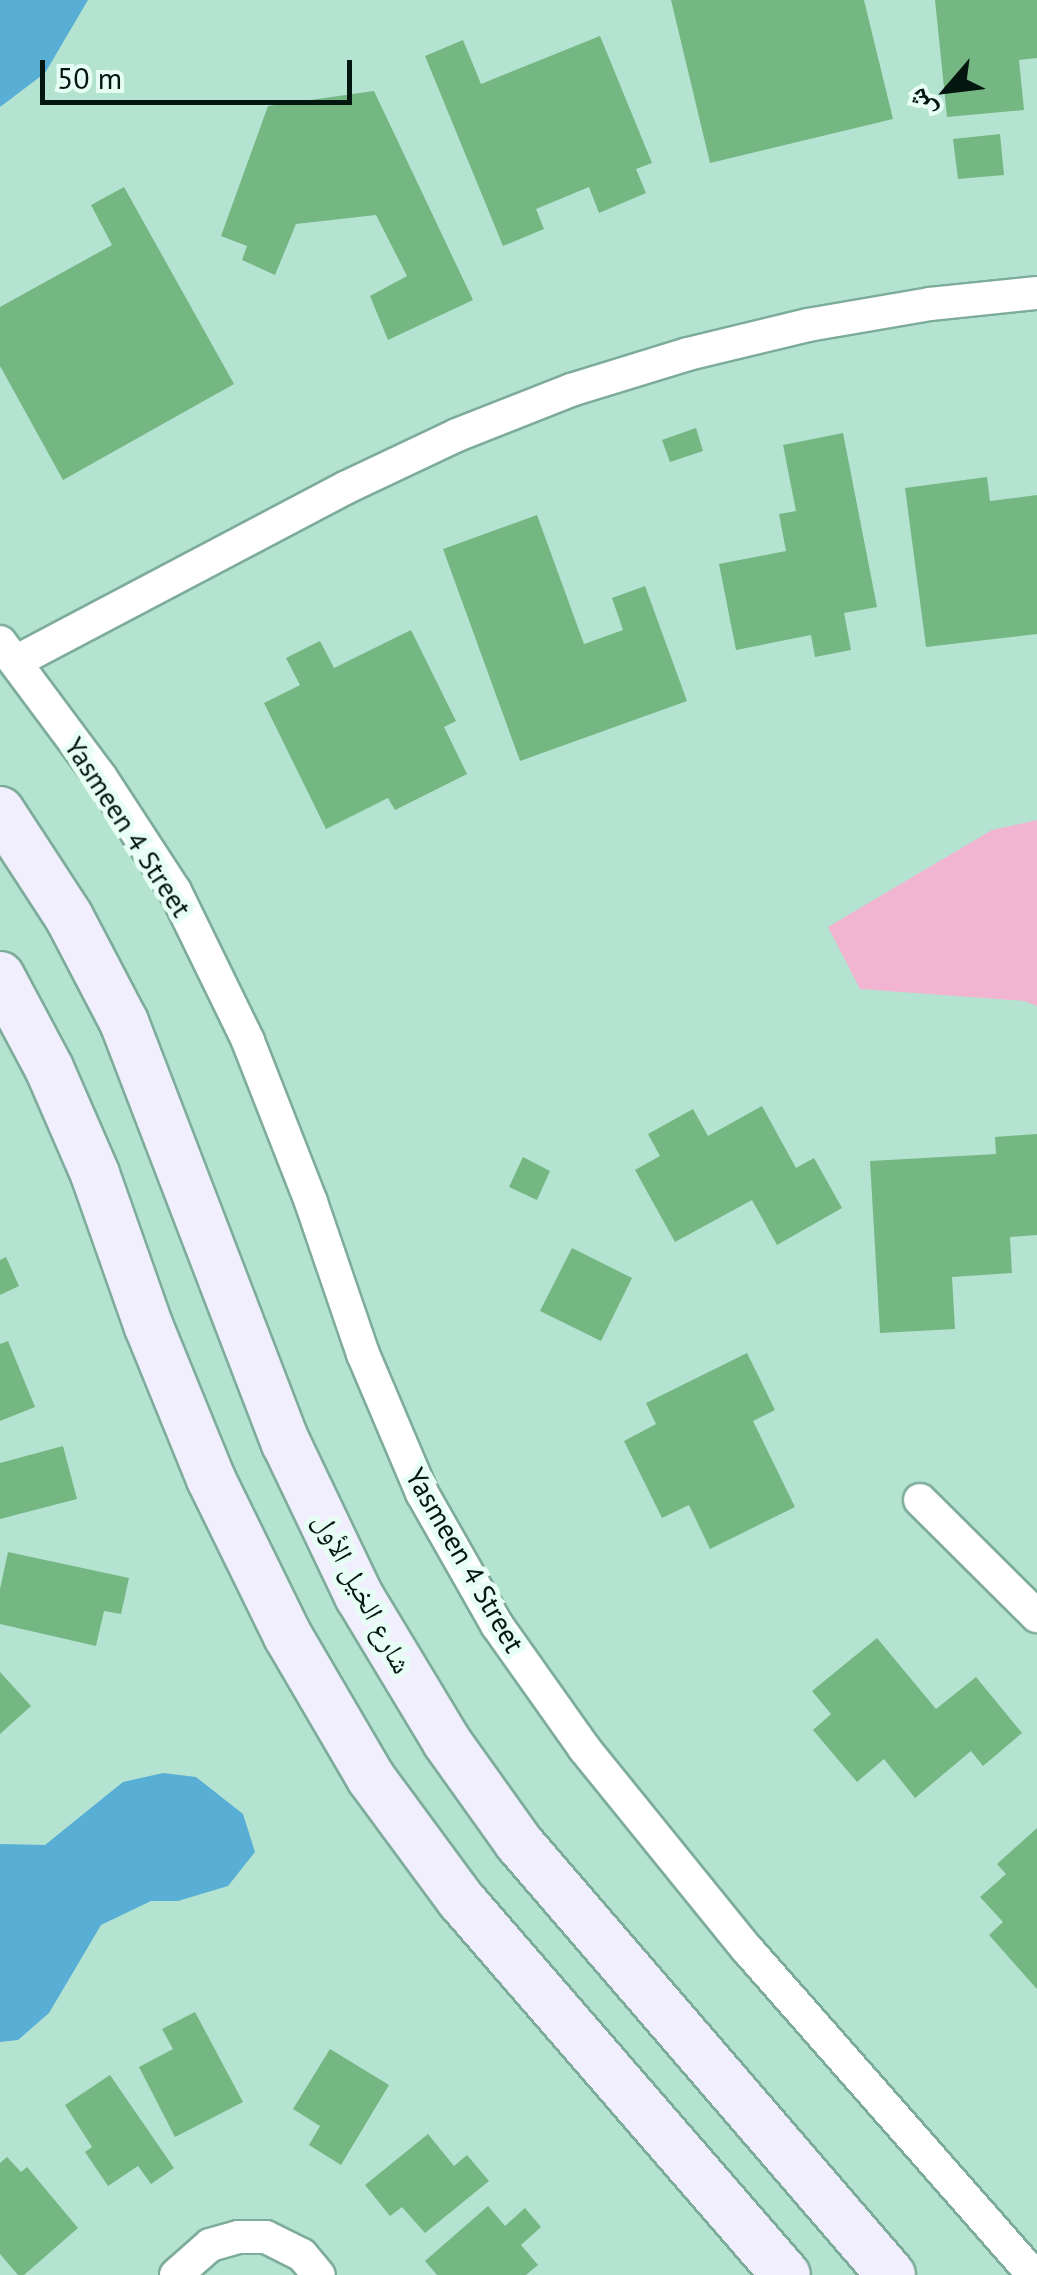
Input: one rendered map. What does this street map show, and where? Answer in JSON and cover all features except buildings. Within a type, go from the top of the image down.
[{"type":"main road","name":"شارع الخيل الأول","points":[[0,811],[69,917],[124,1022],[286,1443],[358,1596],[447,1742],[519,1844],[891,2275]]},
{"type":"main road","points":[[0,976],[49,1068],[95,1174],[149,1327],[211,1478],[288,1636],[371,1778],[461,1900],[786,2275]]},
{"type":"street","points":[[8,652],[456,436],[571,390],[688,354],[808,325],[930,304],[1037,293]]},
{"type":"street","name":"Yasmeen 4 Street","points":[[8,652],[100,776],[175,891],[248,1041],[312,1202],[363,1354],[422,1493],[497,1624],[584,1748],[748,1948],[1032,2275]]},
{"type":"street","points":[[920,1500],[1037,1616]]},
{"type":"street","points":[[176,2275],[210,2245],[238,2236],[266,2238],[284,2246],[302,2255],[319,2275]]},
{"type":"shaded area","points":[[1037,820],[1037,1006],[1024,1001],[860,989],[828,927],[992,830]]},
{"type":"water","points":[[0,0],[88,0],[45,73],[0,107]]},
{"type":"water","points":[[163,1773],[196,1777],[243,1814],[255,1852],[228,1886],[178,1901],[151,1901],[101,1925],[49,2013],[18,2040],[0,2042],[0,1844],[45,1845],[123,1782]]}]
